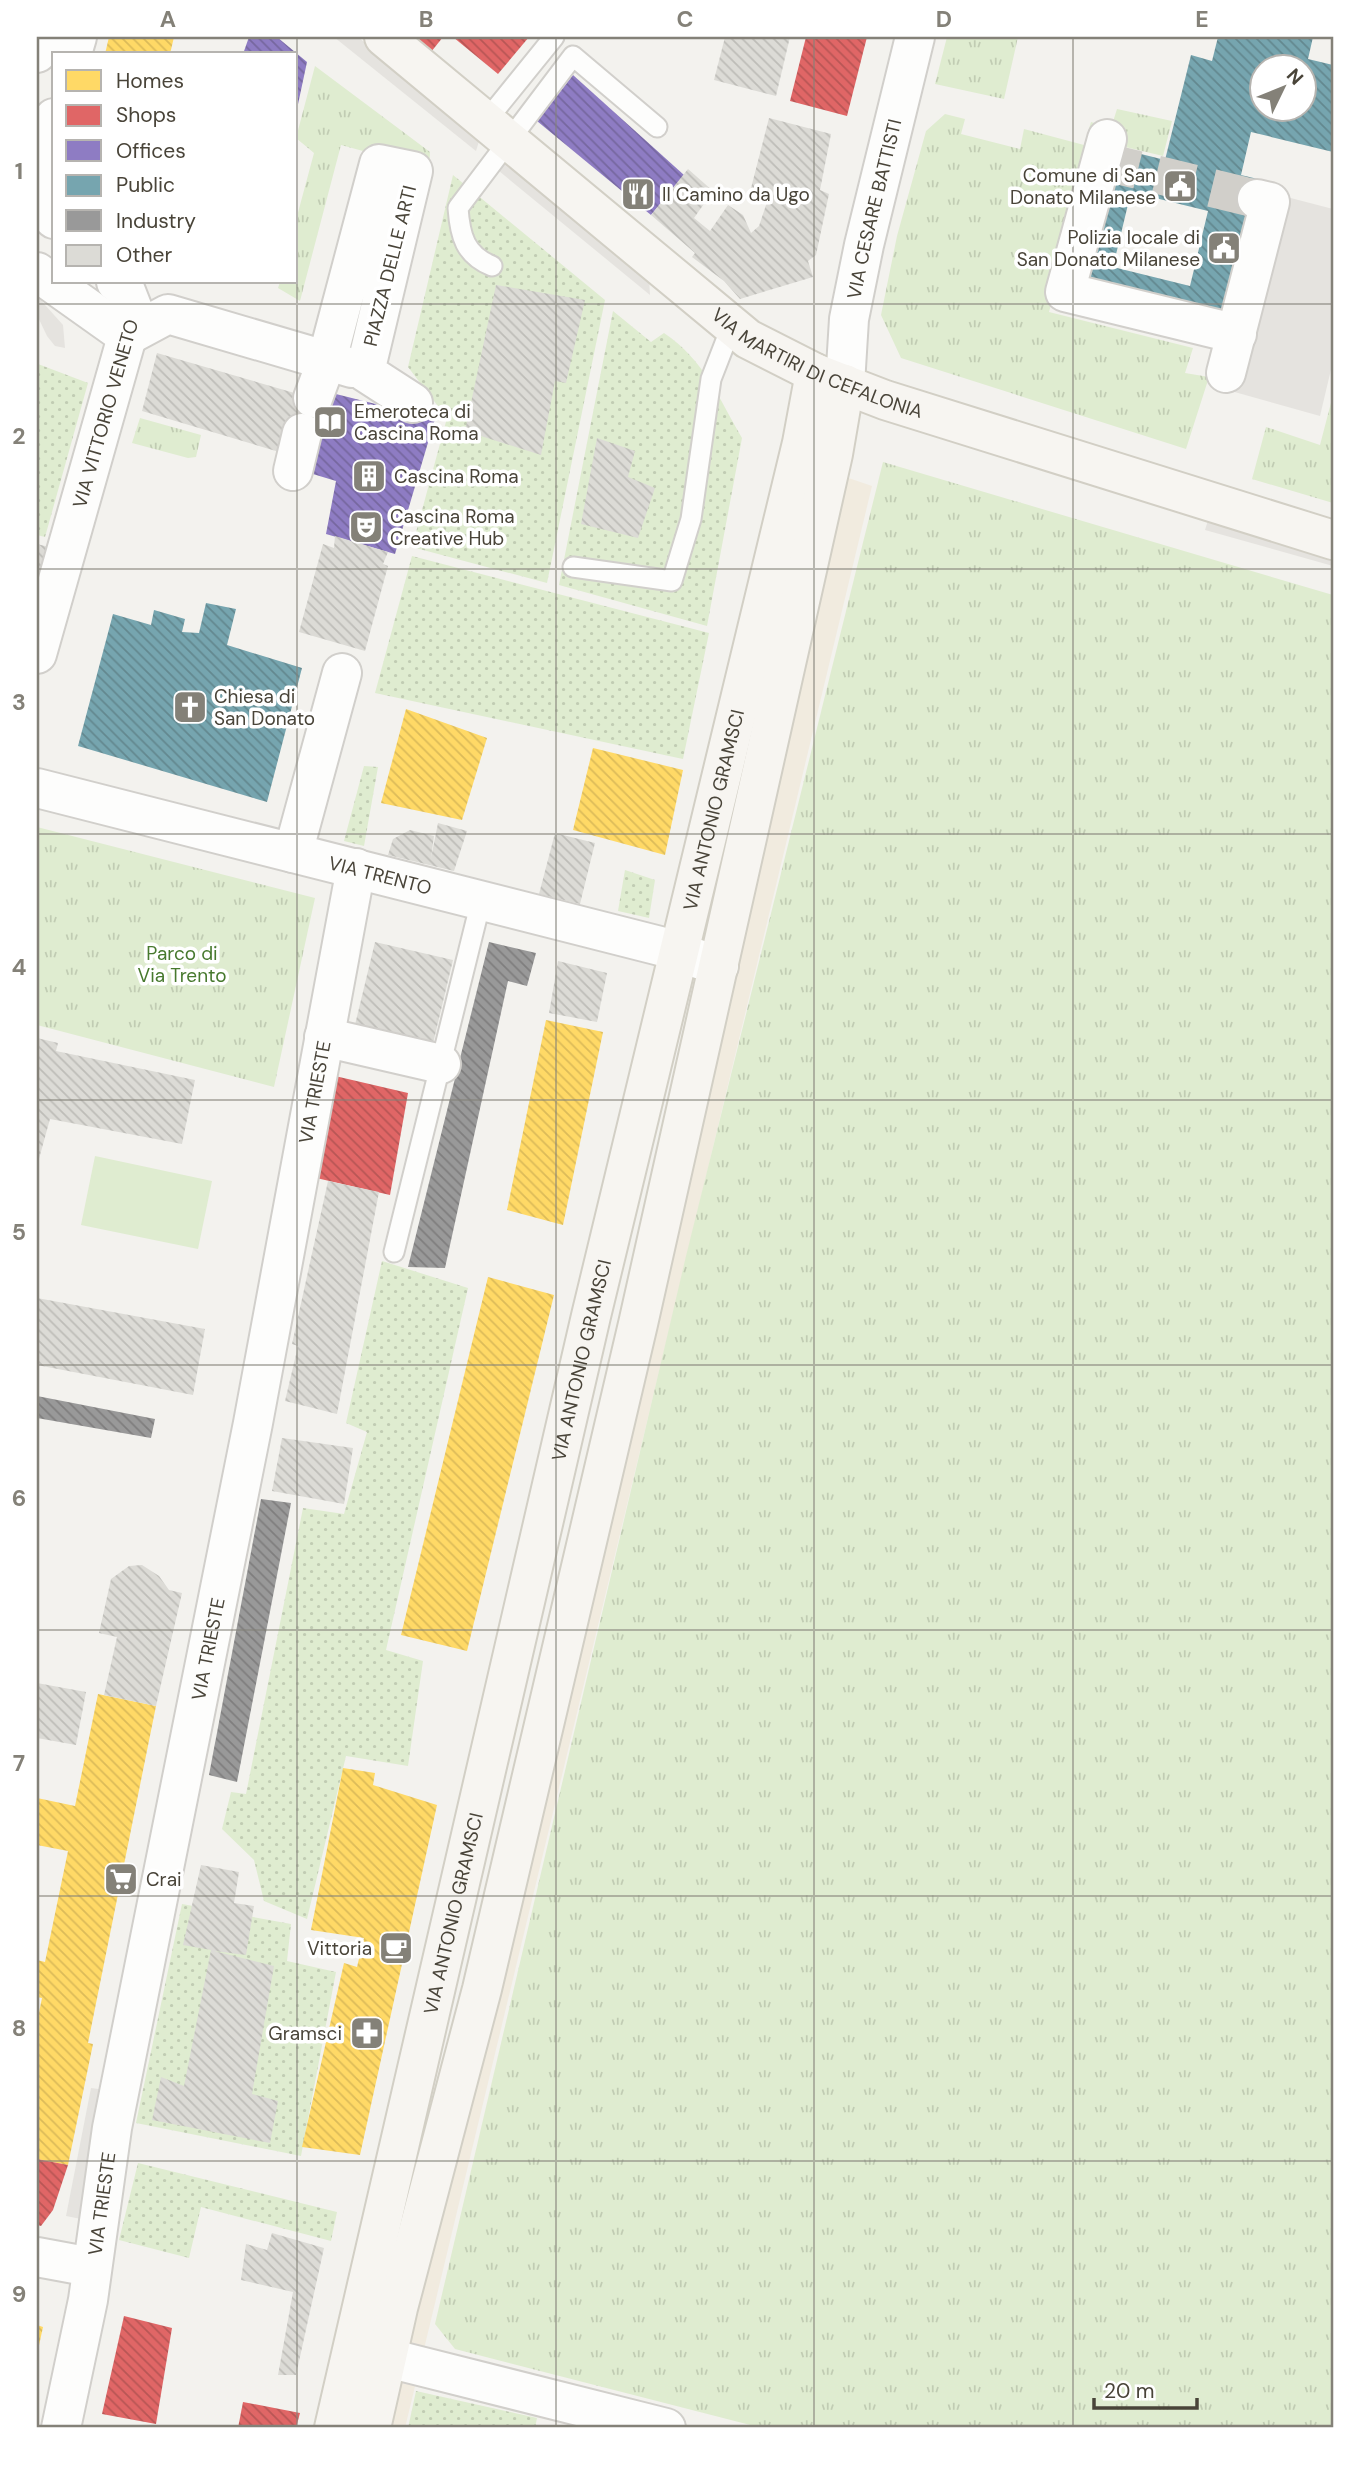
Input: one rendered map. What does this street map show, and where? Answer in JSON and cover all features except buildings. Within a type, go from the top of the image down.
[{"type":"street","points":[[37,53],[41,37]]},
{"type":"street","name":"VIA MARTIRI DI CEFALONIA","points":[[384,37],[748,339],[830,378],[885,400],[1333,540]]},
{"type":"street","name":"VIA CESARE BATTISTI","points":[[830,378],[891,37]]},
{"type":"street","name":"VIA CESARE BATTISTI","points":[[830,378],[849,319],[864,245],[915,37]]},
{"type":"street","points":[[52,125],[39,170],[39,190],[44,210],[52,217]]},
{"type":"street","points":[[1107,139],[1065,292],[1237,334]]},
{"type":"street","name":"PIAZZA DELLE ARTI","points":[[327,360],[379,164],[413,171],[365,372],[414,403]]},
{"type":"street","points":[[1226,373],[1270,202],[1257,199]]},
{"type":"street","points":[[37,272],[52,282]]},
{"type":"street","points":[[54,284],[127,335],[134,312],[125,289],[119,284]]},
{"type":"street","name":"VIA VITTORIO VENETO","points":[[37,654],[93,499],[127,335],[168,314],[365,372]]},
{"type":"street","points":[[293,471],[327,360]]},
{"type":"street","name":"VIA ANTONIO GRAMSCI","points":[[334,2428],[666,1001],[681,954],[802,443],[830,378]]},
{"type":"street","name":"VIA ANTONIO GRAMSCI","points":[[371,2428],[398,2308],[482,1989],[719,966],[833,454],[830,378]]},
{"type":"street","points":[[293,853],[342,673]]},
{"type":"street","name":"VIA TRENTO","points":[[37,788],[356,868],[719,966]]},
{"type":"street","name":"VIA TRIESTE","points":[[61,2428],[88,2300],[112,2127],[253,1423],[356,868]]},
{"type":"street","points":[[324,1037],[441,1064]]},
{"type":"street","points":[[494,1734],[539,1745]]},
{"type":"street","points":[[37,2257],[91,2267]]},
{"type":"street","points":[[351,2348],[666,2428]]},
{"type":"lane","points":[[492,267],[477,260],[464,244],[458,208],[497,130],[554,37]]},
{"type":"lane","points":[[497,130],[573,56],[657,127]]},
{"type":"lane","points":[[573,566],[672,581],[691,519],[711,379],[732,325]]},
{"type":"lane","points":[[394,1252],[481,901]]},
{"type":"shaded area","points":[[334,37],[358,37],[480,138],[476,151]]},
{"type":"shaded area","points":[[509,157],[649,278],[650,295],[499,171]]},
{"type":"shaded area","points":[[1283,196],[1333,209],[1333,361],[1320,416],[1231,391]]},
{"type":"shaded area","points":[[37,296],[63,325],[65,348],[55,346],[47,336],[37,315]]},
{"type":"shaded area","points":[[822,469],[872,486],[405,2428],[360,2428]]},
{"type":"shaded area","points":[[1209,517],[1333,555],[1333,566],[1205,530]]},
{"type":"shaded area","points":[[91,2088],[106,2090],[81,2219],[66,2216]]},
{"type":"green space","points":[[947,37],[1018,37],[1004,99],[935,84]]},
{"type":"green space","points":[[315,66],[430,152],[429,169],[341,145],[300,301],[278,288],[279,284],[298,284],[298,213],[314,153],[298,140]]},
{"type":"green space","points":[[1117,109],[1172,121],[1163,156],[1096,140],[1049,312],[1193,348],[1185,373],[1209,377],[1186,449],[901,358],[881,315],[897,236],[926,131],[945,114],[965,119],[961,134],[1020,149],[1024,129],[1084,145],[1091,122],[1111,128]]},
{"type":"green space","points":[[453,175],[605,300],[547,583],[412,547],[447,418],[408,367]]},
{"type":"green space","points":[[613,311],[651,342],[664,333],[690,355],[709,381],[742,438],[707,626],[559,585]]},
{"type":"green space","points":[[38,364],[88,383],[45,537],[37,535]]},
{"type":"green space","points":[[1333,395],[1333,503],[1252,479],[1266,427],[1320,445]]},
{"type":"green space","points":[[140,418],[201,435],[196,457],[188,458],[132,443]]},
{"type":"green space","points":[[883,462],[1333,595],[1333,2428],[762,2428],[455,2349],[435,2324],[686,1256]]},
{"type":"green space","points":[[412,556],[709,633],[683,759],[375,693]]},
{"type":"green space","points":[[364,766],[378,767],[364,846],[344,841]]},
{"type":"green space","name":"Parco di Via Trento","points":[[37,827],[315,898],[274,1087],[37,1025]]},
{"type":"green space","points":[[625,870],[655,880],[649,918],[618,911]]},
{"type":"green space","points":[[95,1156],[212,1181],[198,1249],[81,1225]]},
{"type":"green space","points":[[382,1261],[468,1288],[386,1650],[423,1661],[408,1766],[346,1756],[307,1919],[264,1901],[254,1860],[222,1829],[231,1792],[246,1794],[303,1508],[344,1514],[367,1432],[346,1423]]},
{"type":"green space","points":[[182,1904],[291,1924],[287,1961],[336,1972],[301,2156],[136,2123]]},
{"type":"green space","points":[[138,2163],[337,2212],[331,2241],[201,2207],[189,2258],[119,2240]]},
{"type":"green space","points":[[416,2391],[537,2418],[535,2428],[408,2428]]},
{"type":"tunnel","points":[[1101,161],[1257,199]]},
{"type":"place","name":"Comune di San Donato Milanese","points":[[1180,186]]},
{"type":"place","name":"Il Camino da Ugo","points":[[638,194]]},
{"type":"place","name":"Polizia locale di San Donato Milanese","points":[[1224,248]]},
{"type":"place","name":"Emeroteca di Cascina Roma","points":[[330,422]]},
{"type":"place","name":"Cascina Roma","points":[[369,476]]},
{"type":"place","name":"Cascina Roma Creative Hub","points":[[366,527]]},
{"type":"place","name":"Chiesa di San Donato","points":[[190,707]]},
{"type":"place","name":"Crai","points":[[121,1879]]},
{"type":"place","name":"Vittoria","points":[[396,1948]]},
{"type":"place","name":"Gramsci","points":[[367,2033]]}]
